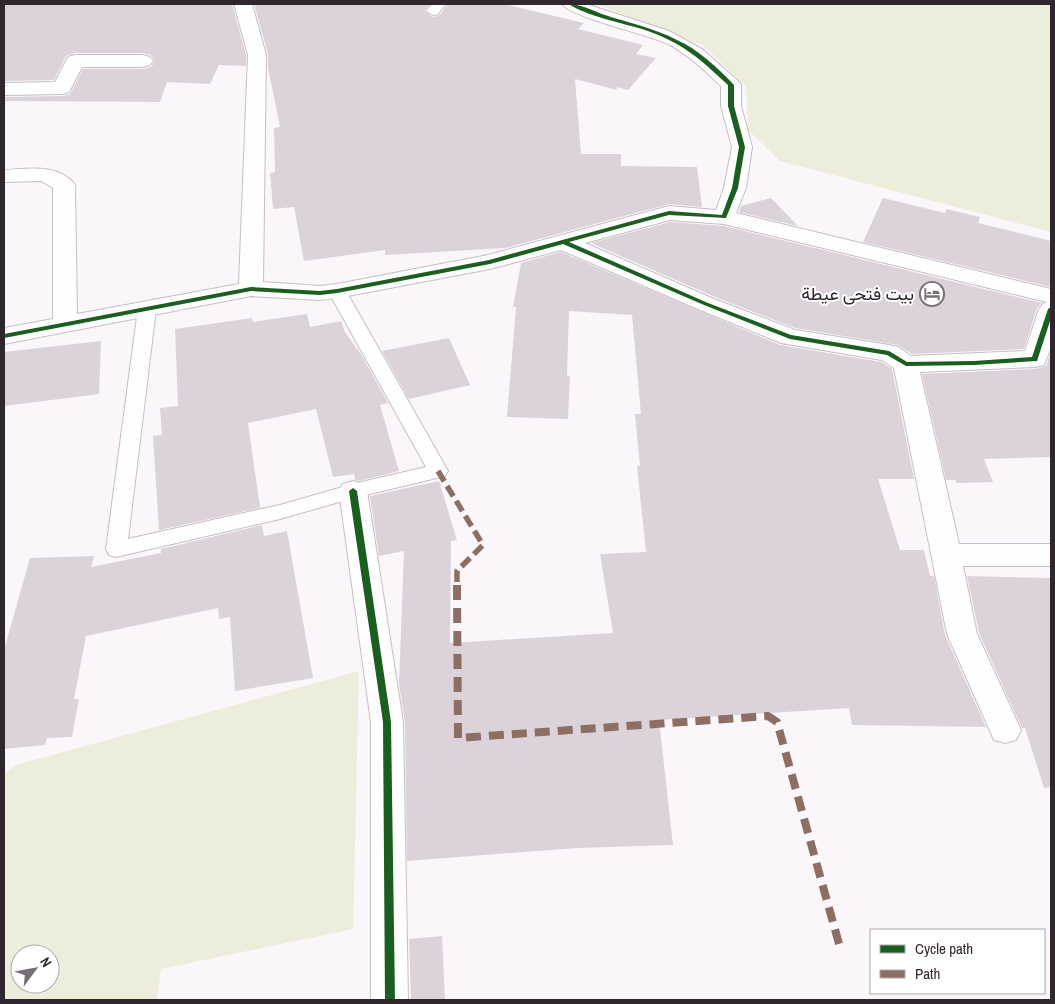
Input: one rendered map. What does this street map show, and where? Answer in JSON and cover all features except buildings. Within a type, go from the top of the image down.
[{"type":"street","points":[[243,4],[257,55],[250,289]]},
{"type":"street","points":[[571,4],[656,34],[690,49],[731,84],[731,106],[742,147],[735,188],[724,216]]},
{"type":"street","points":[[4,89],[62,88],[75,61],[143,61]]},
{"type":"street","points":[[4,176],[45,175],[64,184],[64,325]]},
{"type":"street","points":[[4,336],[250,289],[320,293],[337,291],[490,262],[669,213],[724,216],[1051,296]]},
{"type":"street","points":[[563,242],[706,304],[790,337],[888,353],[906,364],[974,363],[1036,359],[1051,308]]},
{"type":"street","points":[[906,364],[962,634],[1005,730]]},
{"type":"street","points":[[353,491],[387,722],[390,1000]]},
{"type":"street","points":[[947,555],[1051,555]]},
{"type":"lane","points":[[147,309],[116,549],[280,512],[353,491],[438,471],[412,420],[337,291]]},
{"type":"green space","points":[[596,4],[1051,4],[1051,232],[780,161],[748,130],[746,87],[704,46]]},
{"type":"green space","points":[[359,671],[353,929],[161,969],[157,1000],[4,1000],[4,774],[16,765]]},
{"type":"marked path","points":[[438,471],[483,545],[457,571],[458,738],[768,716],[777,722],[841,951]]},
{"type":"cycle path","points":[[4,336],[251,289],[320,293],[337,291],[490,262],[669,213],[724,217],[735,188],[742,147],[731,106],[731,85],[701,57],[676,41],[647,29],[571,4]]},
{"type":"cycle path","points":[[563,242],[706,304],[790,337],[889,353],[906,364],[974,363],[1035,359],[1051,309]]},
{"type":"cycle path","points":[[353,491],[387,722],[390,1000]]},
{"type":"place","name":"بيت فتحى عيطة","points":[[932,294]]}]
